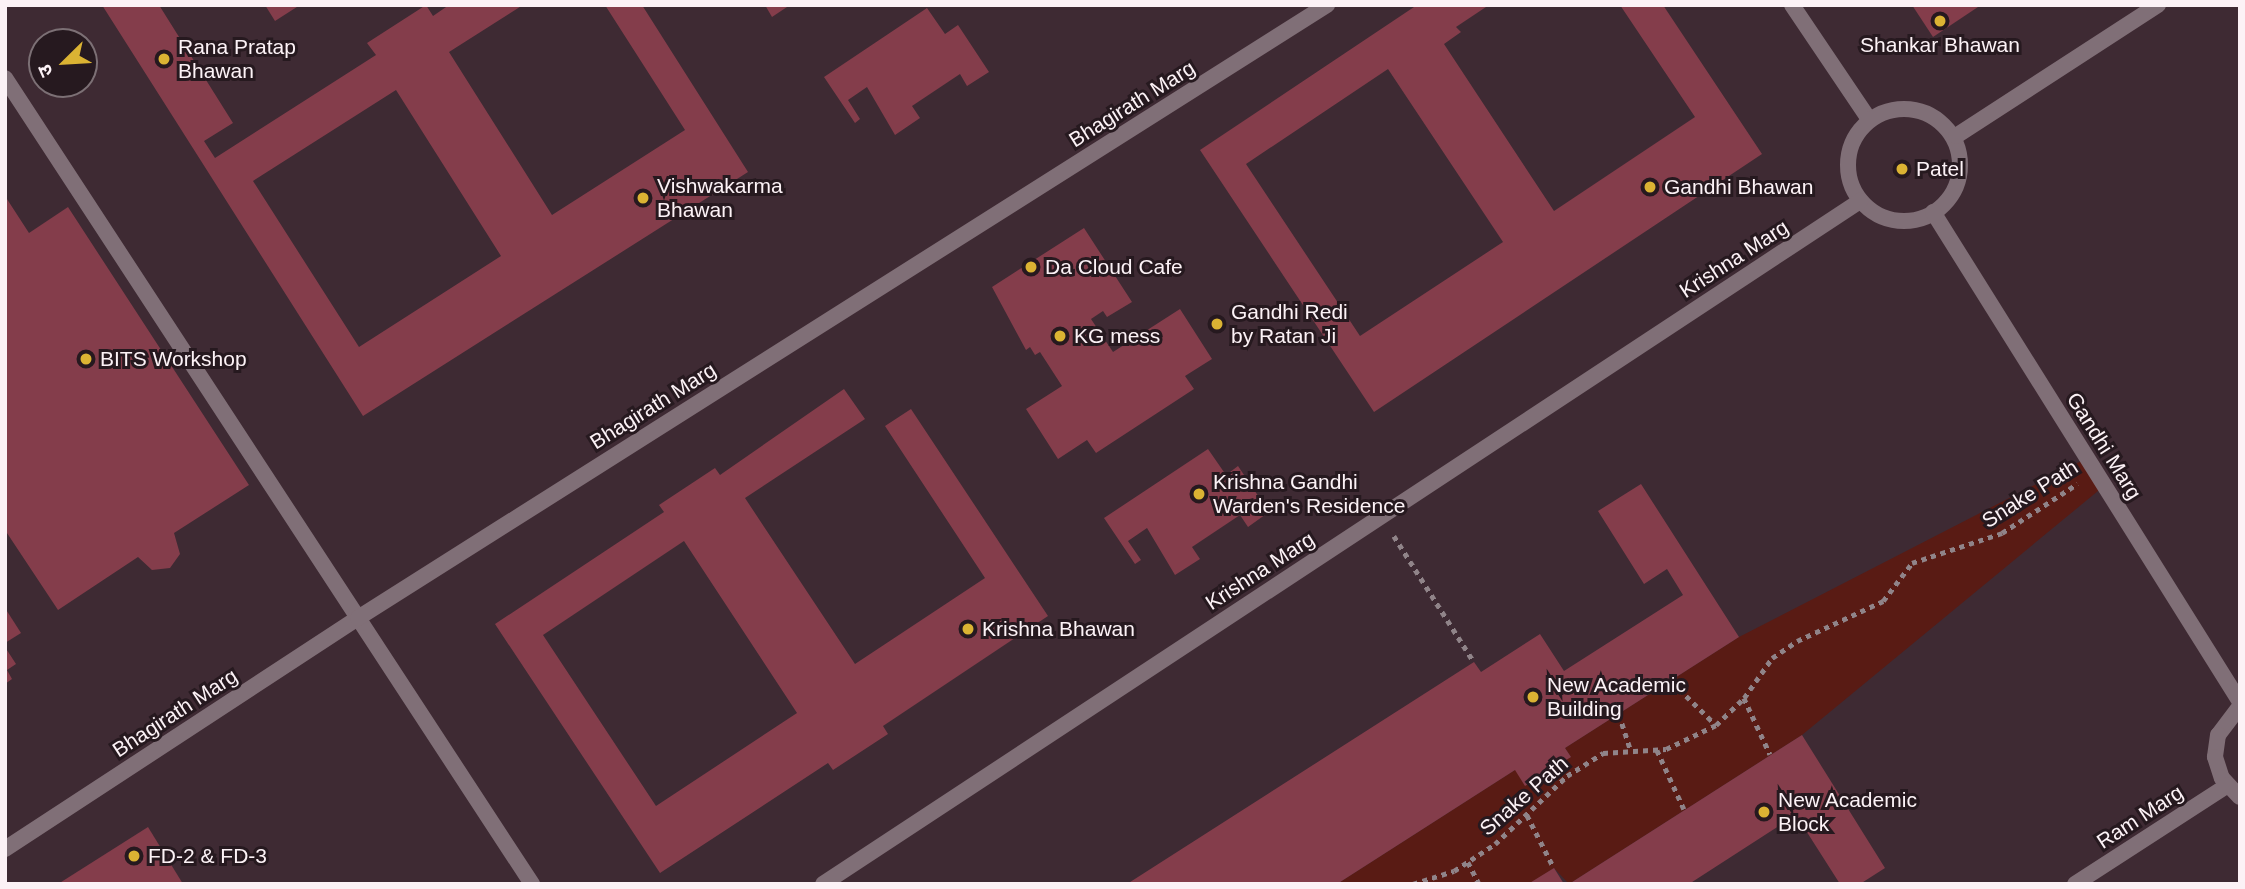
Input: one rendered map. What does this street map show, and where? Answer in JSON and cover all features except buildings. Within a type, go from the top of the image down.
[{"type":"lane","name":"Bhagirath Marg","points":[[5,849],[358,618],[1327,5]]},
{"type":"lane","points":[[1792,5],[1869,119]]},
{"type":"lane","points":[[1956,136],[2158,5]]},
{"type":"lane","points":[[5,78],[532,884]]},
{"type":"lane","points":[[1906,108],[1925,112],[1956,136],[1959,176],[1952,194],[1933,212],[1908,221],[1890,220],[1860,201],[1851,186],[1849,150],[1869,119],[1906,108]]},
{"type":"lane","name":"Krishna Marg","points":[[823,884],[1860,201]]},
{"type":"lane","name":"Gandhi Marg","points":[[1933,212],[2240,704]]},
{"type":"lane","points":[[2234,791],[2215,757],[2218,735],[2240,704]]},
{"type":"lane","name":"Ram Marg","points":[[2075,884],[2234,791]]},
{"type":"path","name":"Snake Path","points":[[1413,884],[1428,882],[1468,862],[1527,815],[1585,763],[1603,753],[1657,750],[1716,725],[1744,698],[1772,658],[1797,641],[1883,601],[1912,563],[2002,533],[2096,472]]},
{"type":"path","points":[[1381,516],[1474,662]]},
{"type":"path","points":[[1672,682],[1716,725]]},
{"type":"path","points":[[1744,698],[1770,754]]},
{"type":"path","points":[[1619,714],[1631,751]]},
{"type":"path","points":[[1657,750],[1684,809]]},
{"type":"path","points":[[1527,815],[1554,868]]},
{"type":"path","points":[[1468,862],[1479,884]]},
{"type":"shaded area","points":[[5,5],[2240,5],[2240,884],[5,884]]},
{"type":"shaded area","points":[[2087,458],[2104,486],[1802,735],[1569,884],[1554,868],[1529,884],[1337,884],[1515,770],[1571,757],[1565,748],[1739,637]]},
{"type":"place","name":"Shankar Bhawan","points":[[1940,21]]},
{"type":"place","name":"Rana Pratap Bhawan","points":[[164,59]]},
{"type":"place","name":"Patel","points":[[1902,169]]},
{"type":"place","name":"Gandhi Bhawan","points":[[1650,187]]},
{"type":"place","name":"Vishwakarma Bhawan","points":[[643,198]]},
{"type":"place","name":"Da Cloud Cafe","points":[[1031,267]]},
{"type":"place","name":"Gandhi Redi by Ratan Ji","points":[[1217,324]]},
{"type":"place","name":"KG mess","points":[[1060,336]]},
{"type":"place","name":"BITS Workshop","points":[[86,359]]},
{"type":"place","name":"Krishna Gandhi Warden's Residence","points":[[1199,494]]},
{"type":"place","name":"Krishna Bhawan","points":[[968,629]]},
{"type":"place","name":"New Academic Building","points":[[1533,697]]},
{"type":"place","name":"New Academic Block","points":[[1764,812]]},
{"type":"place","name":"FD-2 & FD-3","points":[[134,856]]}]
